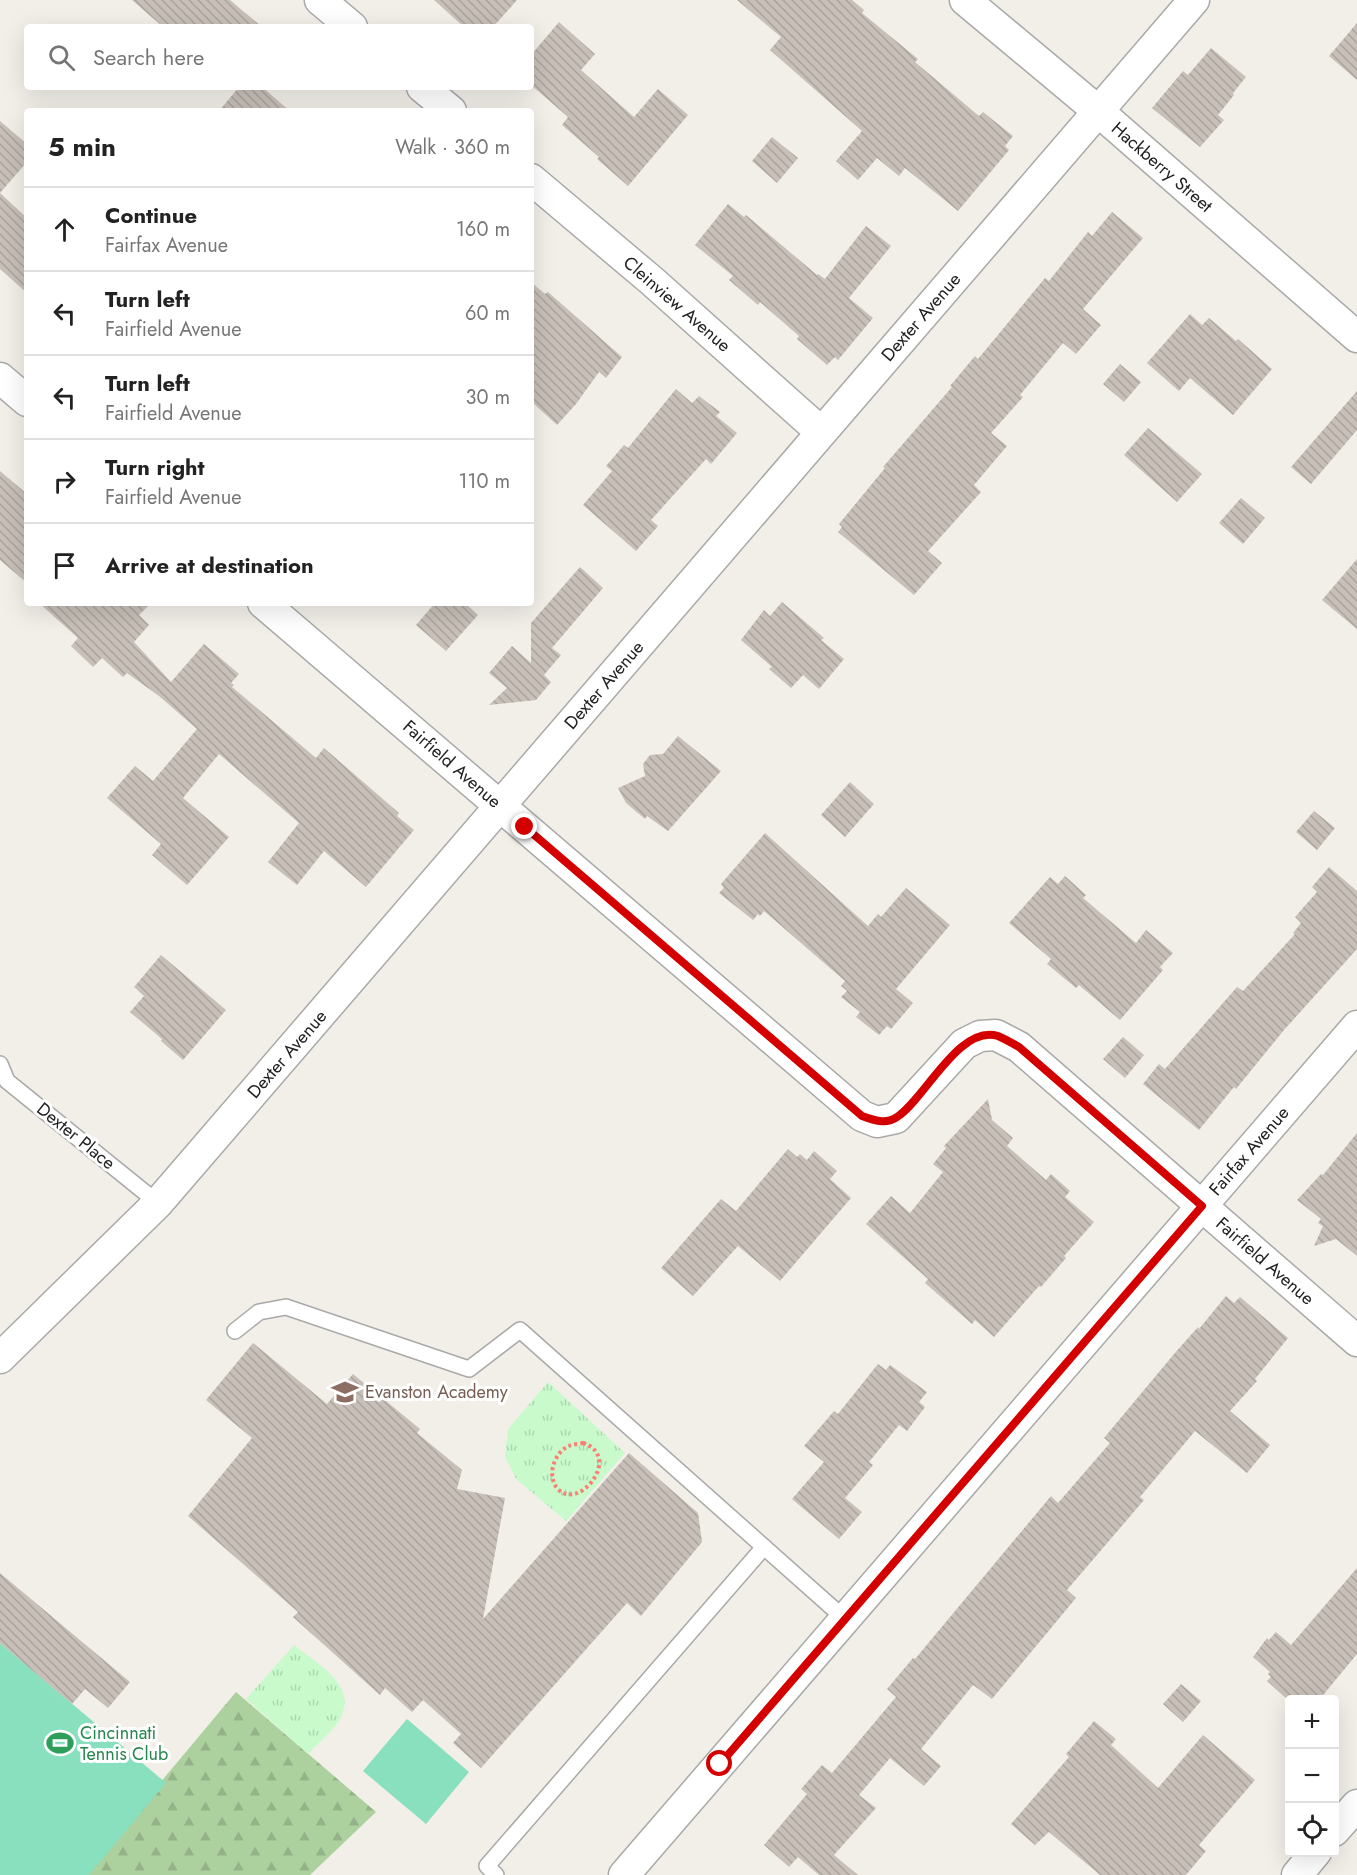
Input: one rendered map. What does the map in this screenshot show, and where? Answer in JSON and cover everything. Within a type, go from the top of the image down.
[{"type":"street","points":[[320,0],[348,24]]},
{"type":"street","name":"Hackberry Street","points":[[965,0],[1098,111],[1357,337]]},
{"type":"street","name":"Dexter Avenue","points":[[0,1358],[72,1290],[158,1203],[1194,0]]},
{"type":"street","points":[[426,90],[447,108]]},
{"type":"street","name":"Cleinview Avenue","points":[[534,182],[652,281],[821,432]]},
{"type":"street","points":[[0,378],[24,398]]},
{"type":"street","name":"Fairfield Avenue","points":[[267,606],[862,1116],[877,1122],[896,1118],[964,1044],[980,1036],[996,1035],[1019,1047],[1357,1341]]},
{"type":"street","name":"Fairfax Avenue","points":[[624,1875],[1357,1026]]},
{"type":"street","points":[[1339,1826],[1357,1805]]},
{"type":"street","points":[[1297,1875],[1312,1857]]},
{"type":"lane","name":"Dexter Place","points":[[0,1064],[7,1081],[158,1203]]},
{"type":"lane","points":[[235,1331],[259,1312],[286,1307],[469,1369],[520,1330],[845,1619]]},
{"type":"lane","points":[[496,1875],[487,1866],[764,1547]]},
{"type":"path","points":[[583,1443],[591,1446],[598,1455],[599,1469],[593,1481],[579,1492],[561,1493],[555,1487],[553,1474],[554,1463],[560,1453],[569,1446],[583,1443]]},
{"type":"green space","points":[[548,1382],[625,1453],[566,1521],[516,1479],[505,1456],[508,1429]]},
{"type":"green space","name":"Cincinnati Tennis Club","points":[[0,1643],[166,1783],[89,1875],[0,1875]]},
{"type":"green space","points":[[294,1645],[332,1676],[340,1685],[344,1696],[344,1707],[340,1719],[308,1754],[246,1699]]},
{"type":"green space","points":[[236,1692],[376,1812],[310,1875],[83,1875]]},
{"type":"green space","points":[[407,1719],[469,1772],[426,1824],[363,1771]]},
{"type":"building","points":[[132,0],[230,0],[258,24],[160,24]]},
{"type":"building","points":[[434,0],[517,0],[496,24],[461,24]]},
{"type":"building","points":[[737,0],[852,0],[864,10],[862,13],[918,59],[915,62],[979,116],[983,112],[1013,136],[1005,146],[1009,150],[958,211],[905,168],[899,176],[877,158],[858,180],[836,161],[862,131],[770,50],[781,37]]},
{"type":"building","points":[[559,22],[595,54],[581,70],[634,117],[658,89],[688,115],[628,186],[562,125],[568,117],[534,88],[534,51]]},
{"type":"building","points":[[1357,23],[1357,80],[1329,56]]},
{"type":"building","points":[[1211,48],[1246,77],[1218,115],[1224,120],[1200,147],[1152,108],[1183,71],[1188,75]]},
{"type":"building","points":[[236,90],[266,90],[286,108],[222,108]]},
{"type":"building","points":[[0,121],[24,141],[24,165],[0,193]]},
{"type":"building","points":[[772,137],[798,158],[777,183],[752,161]]},
{"type":"building","points":[[0,193],[24,215],[24,290],[0,269]]},
{"type":"building","points":[[728,204],[744,217],[746,215],[817,275],[825,279],[866,226],[891,246],[849,298],[873,318],[838,360],[835,357],[827,365],[797,339],[799,336],[760,302],[758,305],[729,280],[733,276],[695,245]]},
{"type":"building","points":[[1112,212],[1143,238],[1083,309],[1101,325],[1076,354],[1063,343],[1020,395],[1023,397],[991,433],[1007,446],[974,485],[981,492],[928,551],[942,563],[914,595],[838,532],[842,527],[839,524],[975,356],[978,359],[1045,278],[1049,281],[1088,232],[1092,236]]},
{"type":"building","points":[[534,285],[545,294],[548,292],[622,357],[606,378],[599,372],[576,404],[557,425],[534,404]]},
{"type":"building","points":[[1190,314],[1202,325],[1209,318],[1236,341],[1238,339],[1272,369],[1233,415],[1190,378],[1179,391],[1147,363]]},
{"type":"building","points":[[1120,364],[1141,382],[1124,402],[1103,384]]},
{"type":"building","points":[[676,389],[692,403],[699,396],[720,412],[716,416],[737,433],[711,464],[706,459],[651,520],[658,526],[636,551],[583,505],[612,471],[606,466],[624,445],[628,448]]},
{"type":"building","points":[[1357,391],[1357,430],[1311,484],[1291,467]]},
{"type":"building","points":[[1148,428],[1202,474],[1177,502],[1124,455]]},
{"type":"building","points":[[0,471],[24,491],[24,580],[0,560]]},
{"type":"building","points":[[1241,498],[1265,518],[1243,544],[1219,523]]},
{"type":"building","points":[[1357,559],[1357,629],[1322,600]]},
{"type":"building","points":[[580,567],[603,588],[552,648],[561,655],[544,675],[551,682],[536,700],[489,705],[507,688],[489,673],[512,646],[531,663],[531,623]]},
{"type":"building","points":[[782,602],[824,638],[821,640],[844,659],[819,689],[803,675],[791,688],[769,669],[772,667],[741,640],[764,610],[770,616]]},
{"type":"building","points":[[42,606],[148,606],[139,615],[149,625],[134,642],[171,682],[204,644],[239,674],[231,683],[234,685],[232,687],[316,758],[324,748],[399,813],[397,816],[414,830],[366,887],[324,851],[297,885],[268,862],[299,823],[219,754],[183,798],[229,837],[187,885],[152,855],[161,844],[107,798],[135,766],[153,781],[197,729],[159,696],[127,673],[123,677],[102,658],[93,667],[71,646],[78,638]]},
{"type":"building","points":[[432,606],[468,606],[478,615],[446,651],[416,625]]},
{"type":"building","points":[[678,736],[721,771],[668,831],[647,816],[645,819],[626,803],[618,788],[645,776],[643,764],[650,755],[663,754]]},
{"type":"building","points":[[850,782],[874,804],[845,837],[821,815]]},
{"type":"building","points":[[1314,811],[1335,828],[1317,850],[1296,832]]},
{"type":"building","points":[[765,833],[868,926],[878,914],[881,917],[906,888],[950,925],[896,989],[913,1003],[891,1029],[887,1026],[879,1035],[856,1017],[860,1012],[841,997],[847,991],[841,986],[845,981],[764,911],[753,920],[719,893],[724,888],[721,884]]},
{"type":"building","points":[[1329,867],[1357,891],[1357,949],[1284,1030],[1236,1089],[1234,1087],[1199,1130],[1143,1084],[1159,1064],[1165,1069],[1237,987],[1243,991],[1295,934],[1293,933],[1301,923],[1295,917],[1317,892],[1312,887]]},
{"type":"building","points":[[1065,876],[1086,895],[1083,898],[1136,943],[1146,930],[1173,953],[1160,967],[1163,970],[1120,1020],[1079,985],[1076,988],[1047,964],[1051,959],[1009,923],[1050,877],[1058,884]]},
{"type":"building","points":[[161,955],[226,1010],[183,1060],[130,1012],[144,996],[134,987]]},
{"type":"building","points":[[1123,1037],[1144,1055],[1125,1078],[1103,1059]]},
{"type":"building","points":[[988,1099],[992,1120],[1013,1138],[1007,1146],[1046,1180],[1051,1174],[1070,1191],[1065,1197],[1094,1222],[1041,1287],[1039,1286],[994,1337],[975,1320],[972,1324],[925,1283],[928,1279],[866,1224],[891,1196],[910,1213],[943,1172],[933,1164],[946,1148],[944,1146]]},
{"type":"building","points":[[1357,1133],[1357,1256],[1336,1239],[1314,1246],[1323,1226],[1318,1223],[1321,1219],[1297,1200],[1321,1174],[1323,1175]]},
{"type":"building","points":[[788,1149],[797,1157],[800,1154],[807,1160],[814,1151],[837,1171],[830,1179],[851,1198],[780,1281],[738,1246],[693,1296],[661,1268],[721,1199],[736,1211]]},
{"type":"building","points":[[1226,1296],[1234,1303],[1240,1297],[1288,1338],[1255,1379],[1257,1381],[1230,1411],[1270,1445],[1247,1473],[1195,1431],[1140,1497],[1144,1500],[1067,1590],[1076,1598],[992,1699],[973,1685],[921,1749],[941,1766],[924,1786],[890,1758],[859,1795],[876,1808],[834,1855],[858,1875],[819,1875],[798,1857],[789,1867],[764,1845],[807,1794],[801,1789],[822,1765],[832,1773],[896,1697],[887,1689],[913,1658],[915,1659],[1051,1496],[1058,1503],[1110,1443],[1104,1438]]},
{"type":"building","points":[[253,1343],[327,1404],[353,1374],[420,1429],[417,1433],[462,1470],[457,1489],[505,1498],[483,1619],[629,1453],[698,1513],[702,1542],[641,1616],[627,1603],[481,1768],[453,1743],[461,1734],[423,1700],[412,1712],[385,1688],[380,1695],[293,1617],[298,1612],[188,1516],[252,1438],[206,1400]]},
{"type":"building","points":[[878,1364],[886,1370],[890,1365],[927,1392],[919,1402],[925,1407],[907,1431],[899,1425],[869,1462],[873,1465],[845,1498],[862,1512],[839,1539],[792,1499],[824,1462],[804,1446],[834,1411],[838,1414]]},
{"type":"building","points":[[1357,1568],[1357,1654],[1323,1695],[1285,1695],[1285,1697],[1267,1681],[1271,1677],[1268,1674],[1270,1672],[1253,1657],[1267,1638],[1269,1640],[1276,1632],[1291,1645]]},
{"type":"building","points":[[0,1573],[130,1682],[108,1708],[85,1689],[72,1704],[0,1643]]},
{"type":"building","points":[[1181,1684],[1201,1701],[1183,1722],[1163,1704]]},
{"type":"building","points":[[1094,1721],[1116,1739],[1111,1745],[1158,1788],[1203,1735],[1255,1780],[1199,1845],[1206,1851],[1186,1875],[1100,1875],[1049,1832],[1035,1845],[1011,1824],[1069,1757],[1066,1754]]},
{"type":"place","name":"Evanston Academy","points":[[345,1392]]},
{"type":"place","name":"Cincinnati Tennis Club","points":[[60,1743]]},
{"type":"route","points":[[525,827],[862,1116],[877,1122],[896,1118],[964,1044],[980,1036],[996,1035],[1019,1047],[1202,1206],[720,1764]]}]
